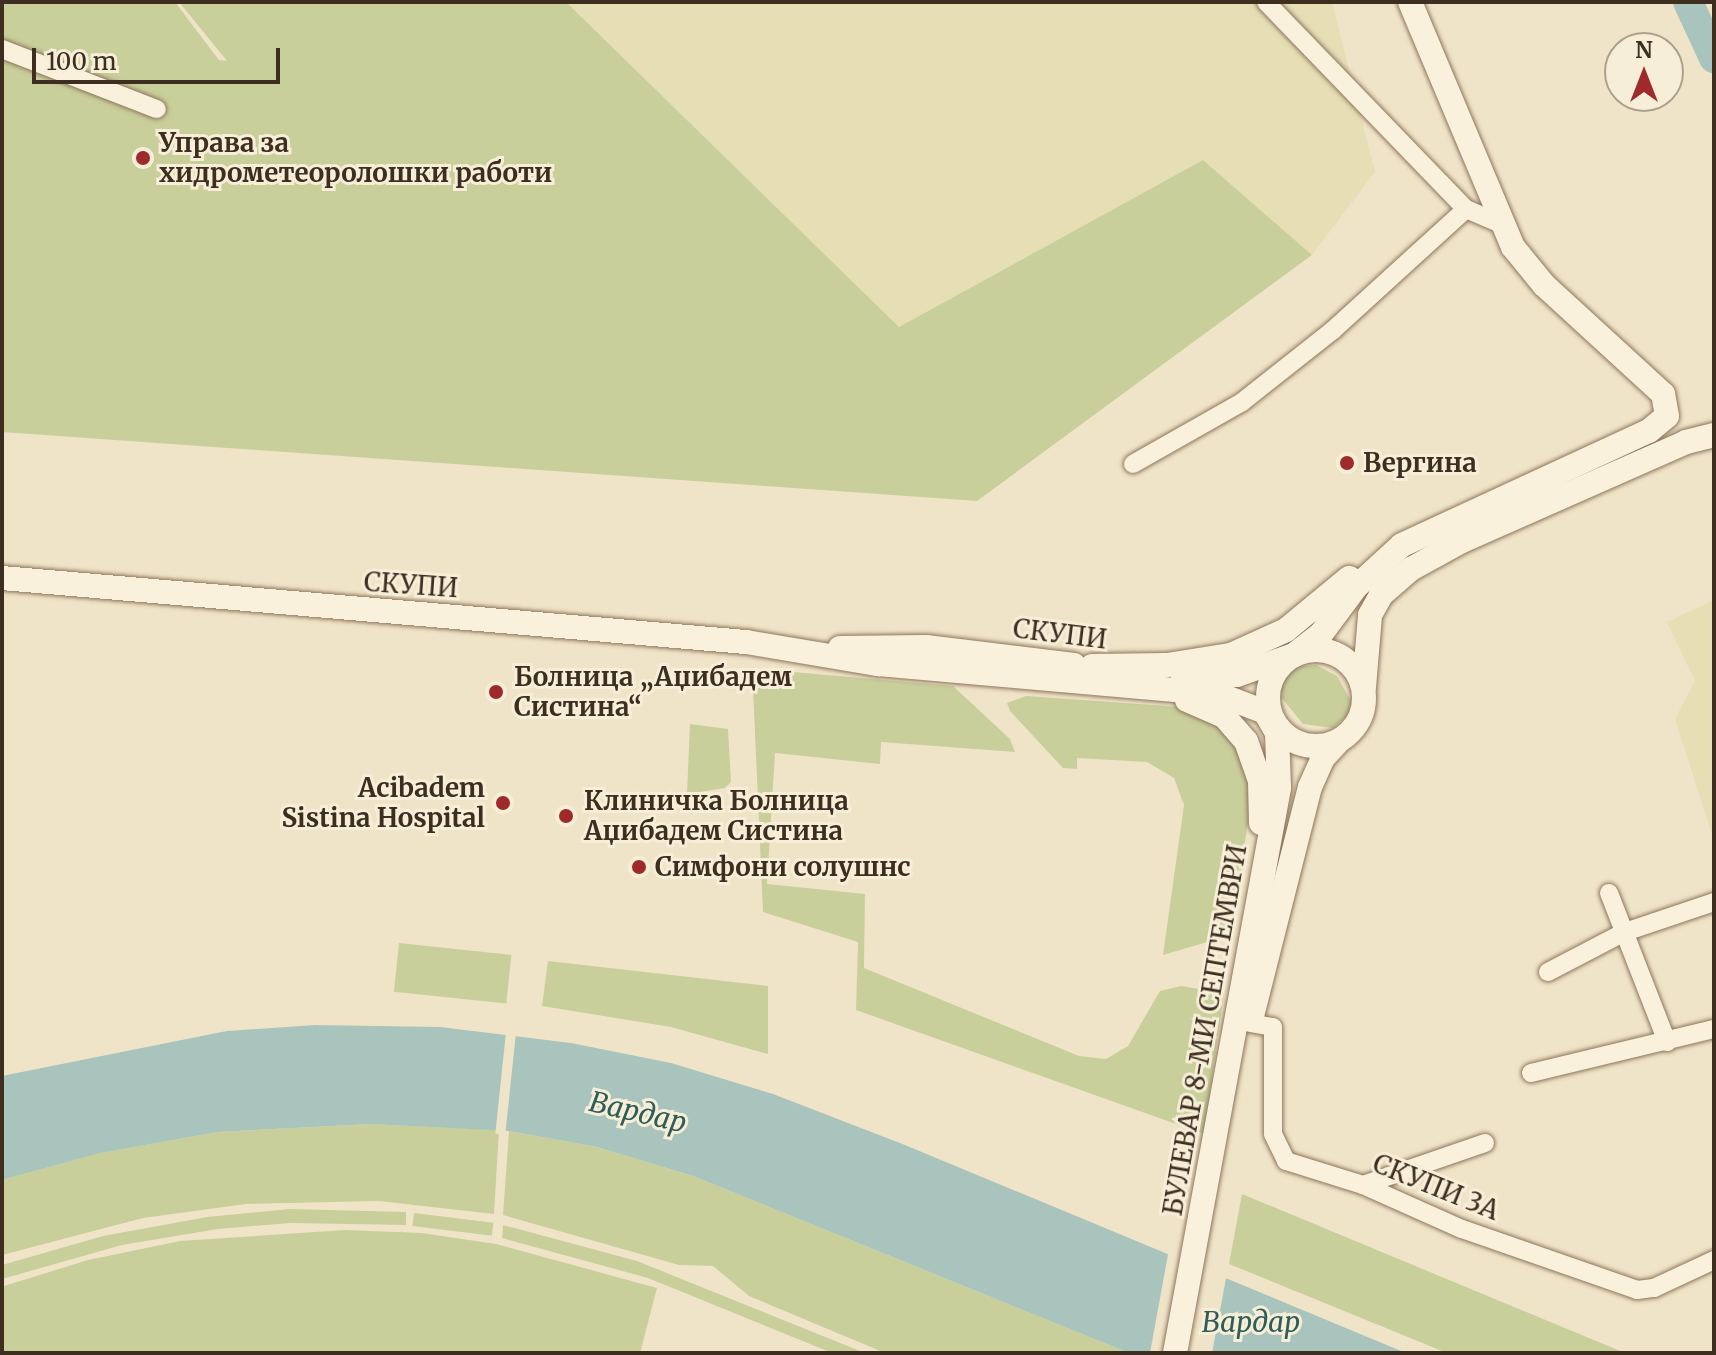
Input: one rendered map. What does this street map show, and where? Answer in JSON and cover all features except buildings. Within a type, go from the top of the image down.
[{"type":"street","points":[[1266,2],[1466,209],[1501,224]]},
{"type":"street","points":[[1092,666],[1195,663],[1251,647],[1286,630],[1364,566],[1402,545],[1649,431],[1667,416],[1663,394],[1544,285],[1501,224],[1410,2]]},
{"type":"street","points":[[2,49],[157,109]]},
{"type":"street","points":[[1133,464],[1242,402],[1332,331],[1466,209]]},
{"type":"street","points":[[1402,545],[1351,592],[1321,634],[1280,664],[1268,686],[1272,718],[1303,743],[1339,741],[1362,719],[1370,615],[1381,595],[1411,569],[1462,541],[1686,442],[1714,435]]},
{"type":"street","name":"СКУПИ","points":[[2,578],[817,650],[926,647],[1092,666],[1227,677],[1294,655]]},
{"type":"street","name":"СКУПИ","points":[[817,650],[865,662],[1233,697],[1272,718]]},
{"type":"street","points":[[1294,655],[1314,651],[1337,656],[1351,666],[1364,687]]},
{"type":"street","points":[[1138,687],[1214,710],[1242,735],[1260,781],[1260,879]]},
{"type":"street","name":"БУЛЕВАР 8-МИ СЕПТЕМВРИ","points":[[1191,1353],[1260,879],[1280,774],[1272,718]]},
{"type":"street","name":"БУЛЕВАР 8-МИ СЕПТЕМВРИ","points":[[1175,1353],[1250,1023],[1310,787],[1323,758],[1339,741]]},
{"type":"street","points":[[1609,893],[1667,1042]]},
{"type":"street","points":[[1548,972],[1625,932],[1714,902]]},
{"type":"street","name":"СКУПИ 3А","points":[[1250,1023],[1273,1027],[1272,1112],[1277,1148],[1286,1161],[1363,1185],[1462,1229],[1637,1290],[1654,1288],[1714,1260]]},
{"type":"street","points":[[1531,1073],[1714,1029]]},
{"type":"street","points":[[1363,1185],[1485,1143]]},
{"type":"shaded area","points":[[566,2],[1332,2],[1375,172],[1312,255],[1203,160],[899,327]]},
{"type":"shaded area","points":[[1714,600],[1714,841],[1675,719],[1695,681],[1667,622]]},
{"type":"green space","points":[[2,2],[175,2],[219,60],[227,61],[179,2],[566,2],[899,327],[1203,160],[1312,255],[977,501],[2,432]]},
{"type":"green space","points":[[1316,665],[1337,676],[1355,708],[1333,728],[1303,724],[1277,692],[1294,667]]},
{"type":"green space","points":[[770,670],[953,686],[1010,739],[1015,752],[881,742],[880,764],[775,753],[767,884],[865,894],[864,968],[1079,1056],[1106,1059],[1128,1046],[1160,991],[1181,986],[1224,993],[1204,1134],[856,1010],[858,942],[763,912],[753,689]]},
{"type":"green space","points":[[1026,696],[1195,708],[1235,736],[1254,782],[1231,935],[1163,955],[1184,805],[1174,778],[1147,762],[1077,758],[1077,769],[1063,768],[1010,711],[1007,703]]},
{"type":"green space","points":[[690,724],[728,729],[731,782],[725,788],[687,794]]},
{"type":"green space","points":[[399,943],[511,955],[506,1004],[394,992]]},
{"type":"green space","points":[[548,961],[768,986],[768,1054],[671,1027],[542,1006]]},
{"type":"green space","points":[[371,1124],[499,1130],[494,1214],[379,1201],[246,1204],[143,1218],[2,1255],[2,1180],[99,1153],[218,1132]]},
{"type":"green space","points":[[509,1131],[597,1147],[693,1176],[1129,1353],[885,1353],[749,1296],[713,1266],[679,1265],[503,1215]]},
{"type":"green space","points":[[1242,1194],[1625,1353],[1447,1353],[1229,1264]]},
{"type":"green space","points":[[290,1209],[406,1212],[406,1225],[290,1223],[218,1229],[122,1245],[2,1279],[2,1265],[103,1236],[207,1217]]},
{"type":"green space","points":[[414,1213],[493,1223],[492,1236],[412,1226]]},
{"type":"green space","points":[[503,1225],[637,1261],[865,1353],[832,1353],[648,1278],[502,1238]]},
{"type":"green space","points":[[345,1230],[422,1233],[496,1244],[657,1288],[640,1353],[2,1353],[4,1286],[88,1260],[180,1241]]},
{"type":"water","name":"Вардар","points":[[315,1025],[440,1027],[571,1043],[671,1063],[773,1094],[905,1145],[1406,1353],[1129,1353],[693,1176],[597,1147],[509,1131],[371,1124],[218,1132],[100,1153],[2,1180],[2,1076],[227,1031]]},
{"type":"pier","points":[[506,1032],[516,1033],[505,1134],[495,1133]]},
{"type":"pier","points":[[1169,1249],[1227,1273],[1212,1353],[1150,1353]]},
{"type":"waterway","points":[[1688,2],[1714,58]]},
{"type":"place","name":"Управа за хидрометеоролошки работи","points":[[143,158]]},
{"type":"place","name":"Вергина","points":[[1347,463]]},
{"type":"place","name":"Болница „Аџибадем Систина“","points":[[496,692]]},
{"type":"place","name":"Acibadem Sistina Hospital","points":[[503,803]]},
{"type":"place","name":"Клиничка Болница Аџибадем Систина","points":[[566,816]]},
{"type":"place","name":"Симфони солушнс","points":[[639,867]]}]
